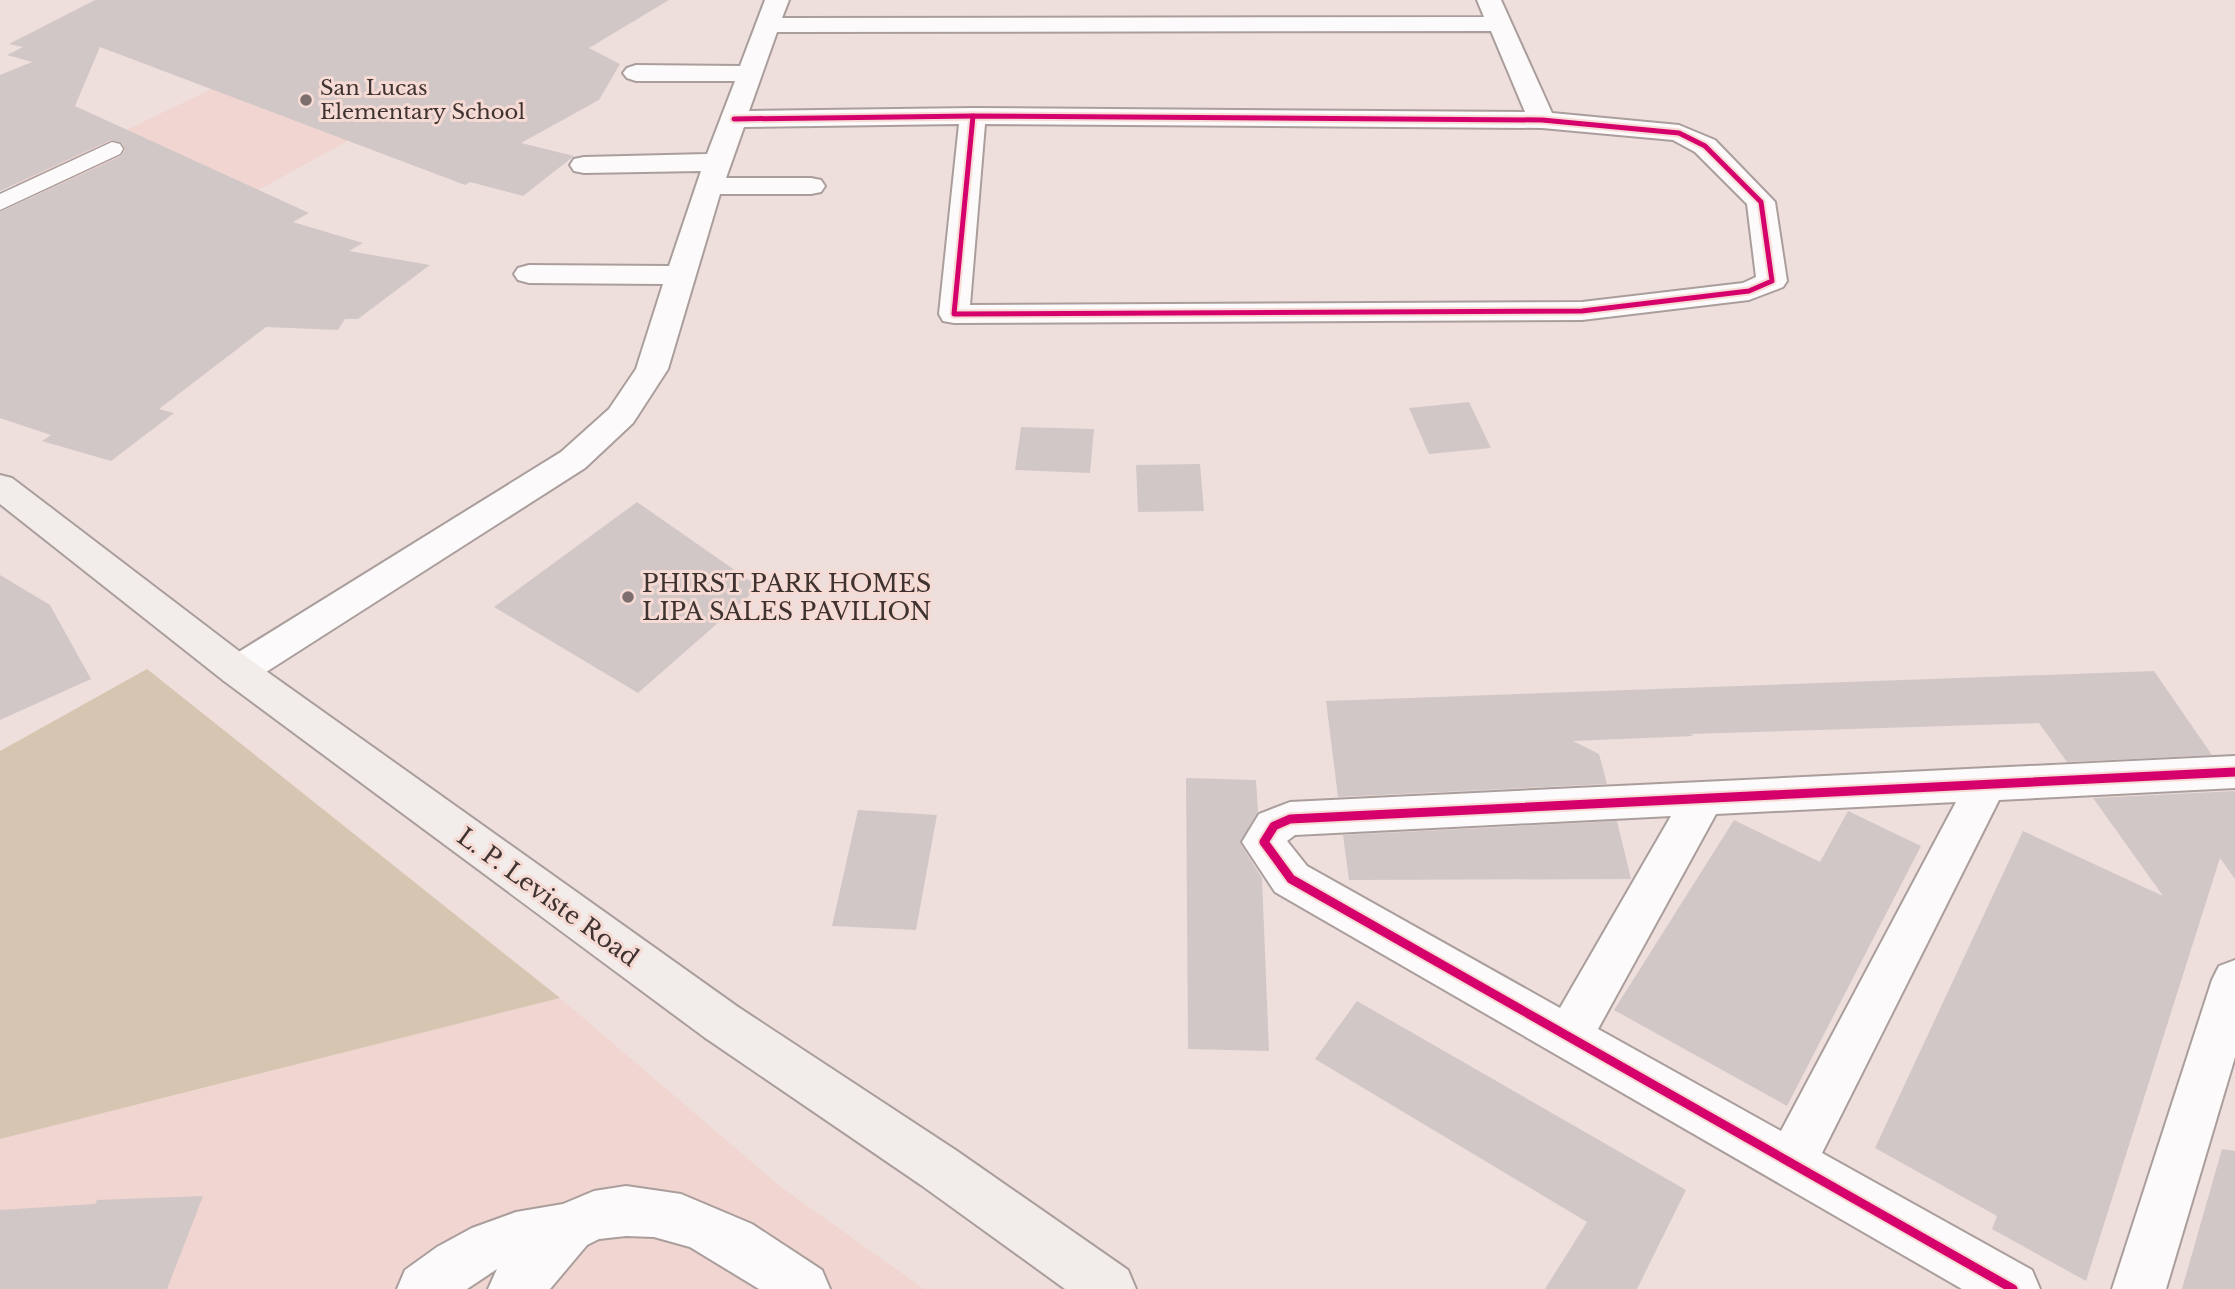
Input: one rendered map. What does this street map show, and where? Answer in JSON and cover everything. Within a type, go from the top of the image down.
[{"type":"main road","name":"L. P. Leviste Road","points":[[0,486],[238,671],[721,1022],[939,1168],[1109,1289]]},
{"type":"street","points":[[238,671],[573,460],[621,416],[652,369],[714,174],[777,0]]},
{"type":"street","points":[[1489,0],[1542,120]]},
{"type":"street","points":[[769,25],[1500,24]]},
{"type":"street","points":[[636,73],[751,74]]},
{"type":"street","points":[[734,119],[973,116],[1542,120],[1679,134],[1705,146],[1761,202],[1772,281],[1749,291],[1582,311],[954,314],[973,116]]},
{"type":"street","points":[[584,165],[714,174],[811,186]]},
{"type":"street","points":[[529,274],[683,275]]},
{"type":"street","points":[[2013,1289],[1291,879],[1264,842],[1274,826],[1290,819],[2235,772]]},
{"type":"street","points":[[1791,1162],[1986,785]]},
{"type":"street","points":[[1569,1037],[1703,799]]},
{"type":"street","points":[[2138,1289],[2235,980]]},
{"type":"street","points":[[424,1289],[462,1259],[480,1249],[515,1237],[569,1227],[600,1214],[614,1213],[656,1215],[683,1221],[733,1240],[803,1289]]},
{"type":"street","points":[[515,1289],[569,1227]]},
{"type":"lane","points":[[0,203],[112,149]]},
{"type":"shaded area","name":"San Lucas Elementary School","points":[[396,0],[578,16],[160,243],[15,184]]},
{"type":"shaded area","points":[[147,669],[560,998],[0,1139],[0,751]]},
{"type":"shaded area","points":[[560,998],[781,1187],[924,1289],[0,1289],[0,1139]]},
{"type":"building","points":[[95,0],[669,0],[589,48],[620,64],[599,100],[521,143],[574,156],[523,196],[470,182],[465,185],[100,47],[75,106],[309,213],[293,222],[363,243],[349,251],[430,265],[358,319],[345,319],[338,330],[266,327],[159,409],[174,413],[111,461],[42,441],[51,435],[0,418],[0,212],[121,156],[125,150],[122,143],[111,140],[0,191],[0,75],[32,62],[7,55],[23,47],[9,44]]},
{"type":"building","points":[[1469,402],[1491,448],[1429,454],[1409,408]]},
{"type":"building","points":[[1021,427],[1094,429],[1090,473],[1015,470]]},
{"type":"building","points":[[1200,464],[1204,511],[1138,512],[1136,465]]},
{"type":"building","name":"PHIRST PARK HOMES LIPA SALES PAVILION","points":[[637,502],[759,587],[638,693],[494,607]]},
{"type":"building","points":[[0,575],[50,605],[91,679],[0,720]]},
{"type":"building","points":[[2154,671],[2212,755],[2067,762],[2039,723],[1690,734],[1694,736],[1573,741],[1599,754],[1607,784],[1338,797],[1326,701]]},
{"type":"building","points":[[1186,778],[1256,780],[1258,811],[1240,843],[1262,878],[1269,1051],[1188,1049]]},
{"type":"building","points":[[2235,791],[2235,879],[2220,858],[2086,1281],[1992,1229],[1997,1216],[1875,1148],[2023,831],[2163,896],[2093,798]]},
{"type":"building","points":[[858,810],[937,815],[916,930],[832,926]]},
{"type":"building","points":[[1848,811],[1921,846],[1787,1106],[1614,1010],[1734,820],[1820,862]]},
{"type":"building","points":[[1617,821],[1631,879],[1349,880],[1343,835]]},
{"type":"building","points":[[1357,1001],[1686,1190],[1637,1289],[1545,1289],[1587,1222],[1315,1059]]},
{"type":"building","points":[[2222,1149],[2235,1151],[2235,1289],[2182,1289]]},
{"type":"building","points":[[203,1196],[167,1289],[0,1289],[0,1210],[95,1204],[97,1200]]},
{"type":"cycle path","points":[[734,119],[973,116],[1542,120],[1679,133],[1705,146],[1761,202],[1772,281],[1749,291],[1582,311],[954,314],[973,116]]},
{"type":"cycle path","points":[[2013,1289],[1291,879],[1264,842],[1274,826],[1290,819],[2235,772]]},
{"type":"place","name":"San Lucas Elementary School","points":[[306,100]]},
{"type":"place","name":"PHIRST PARK HOMES LIPA SALES PAVILION","points":[[628,597]]}]
